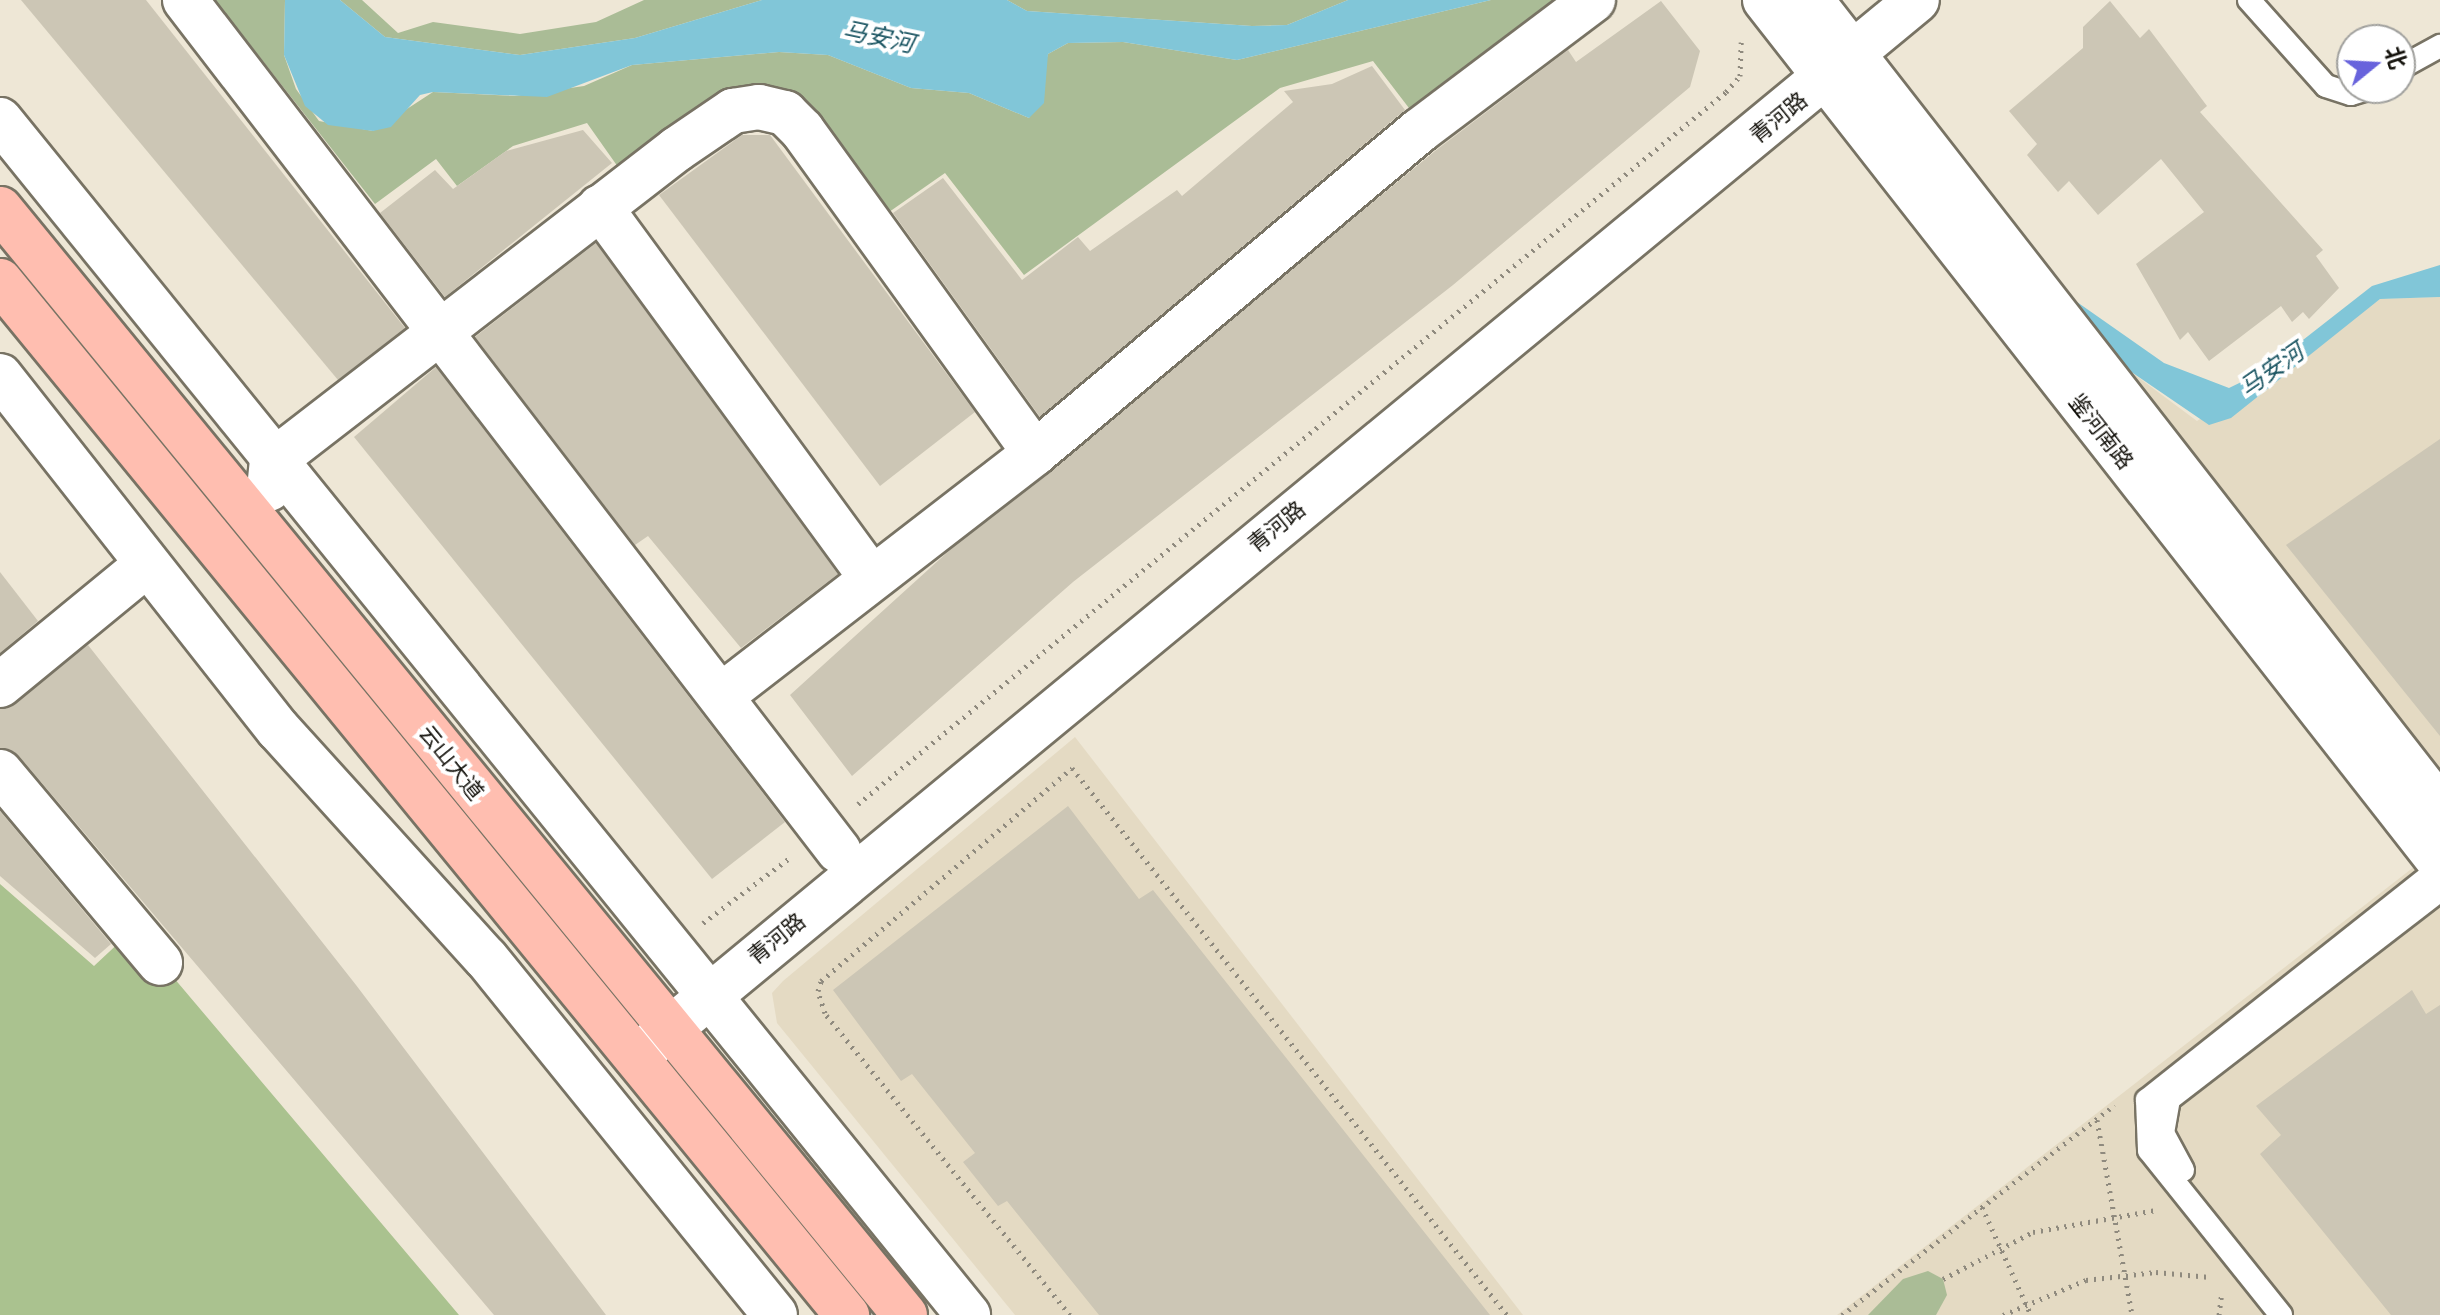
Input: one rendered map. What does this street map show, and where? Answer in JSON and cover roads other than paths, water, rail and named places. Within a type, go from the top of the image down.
[{"type":"main road","name":"云山大道","points":[[0,209],[905,1315]]},
{"type":"main road","name":"云山大道","points":[[0,281],[847,1315]]},
{"type":"street","points":[[185,0],[445,332],[839,851]]},
{"type":"street","points":[[722,695],[1035,453],[1419,131],[1593,0]]},
{"type":"street","name":"鉴河南路","points":[[1765,0],[1831,56],[2440,808]]},
{"type":"street","name":"鉴河南路","points":[[1811,0],[1831,56],[2440,862]]},
{"type":"street","name":"青河路","points":[[699,983],[1831,56],[1877,0]]},
{"type":"street","name":"青河路","points":[[628,1045],[699,983],[839,851],[1831,56],[1917,0]]},
{"type":"street","points":[[265,534],[272,462],[445,332],[600,207],[733,111],[785,113],[1035,453]]},
{"type":"street","points":[[0,120],[272,462],[968,1315]]},
{"type":"street","points":[[600,207],[871,577]]},
{"type":"street","points":[[0,376],[145,566],[278,729],[486,958],[775,1315]]},
{"type":"street","points":[[0,685],[145,566]]},
{"type":"street","points":[[0,772],[160,963]]},
{"type":"lane","points":[[2249,0],[2326,86],[2336,89]]},
{"type":"lane","points":[[2416,59],[2440,46]]},
{"type":"lane","points":[[2281,1315],[2149,1150],[2147,1100],[2440,868]]},
{"type":"lane","points":[[2299,1315],[2167,1151],[2163,1116],[2182,1087],[2440,890]]},
{"type":"water","name":"马安河","points":[[285,0],[340,0],[385,37],[520,55],[635,38],[762,0],[1007,0],[1027,11],[1252,26],[1287,25],[1348,0],[1491,0],[1237,60],[1123,42],[1068,43],[1048,54],[1044,103],[1029,118],[969,93],[911,88],[828,55],[779,52],[632,65],[547,97],[433,92],[420,95],[391,127],[373,131],[328,125],[305,106],[284,55]]},
{"type":"water","name":"马安河","points":[[2440,265],[2440,297],[2380,299],[2231,418],[2209,425],[2127,369],[2077,302],[2164,363],[2229,388],[2262,372],[2372,286]]}]
